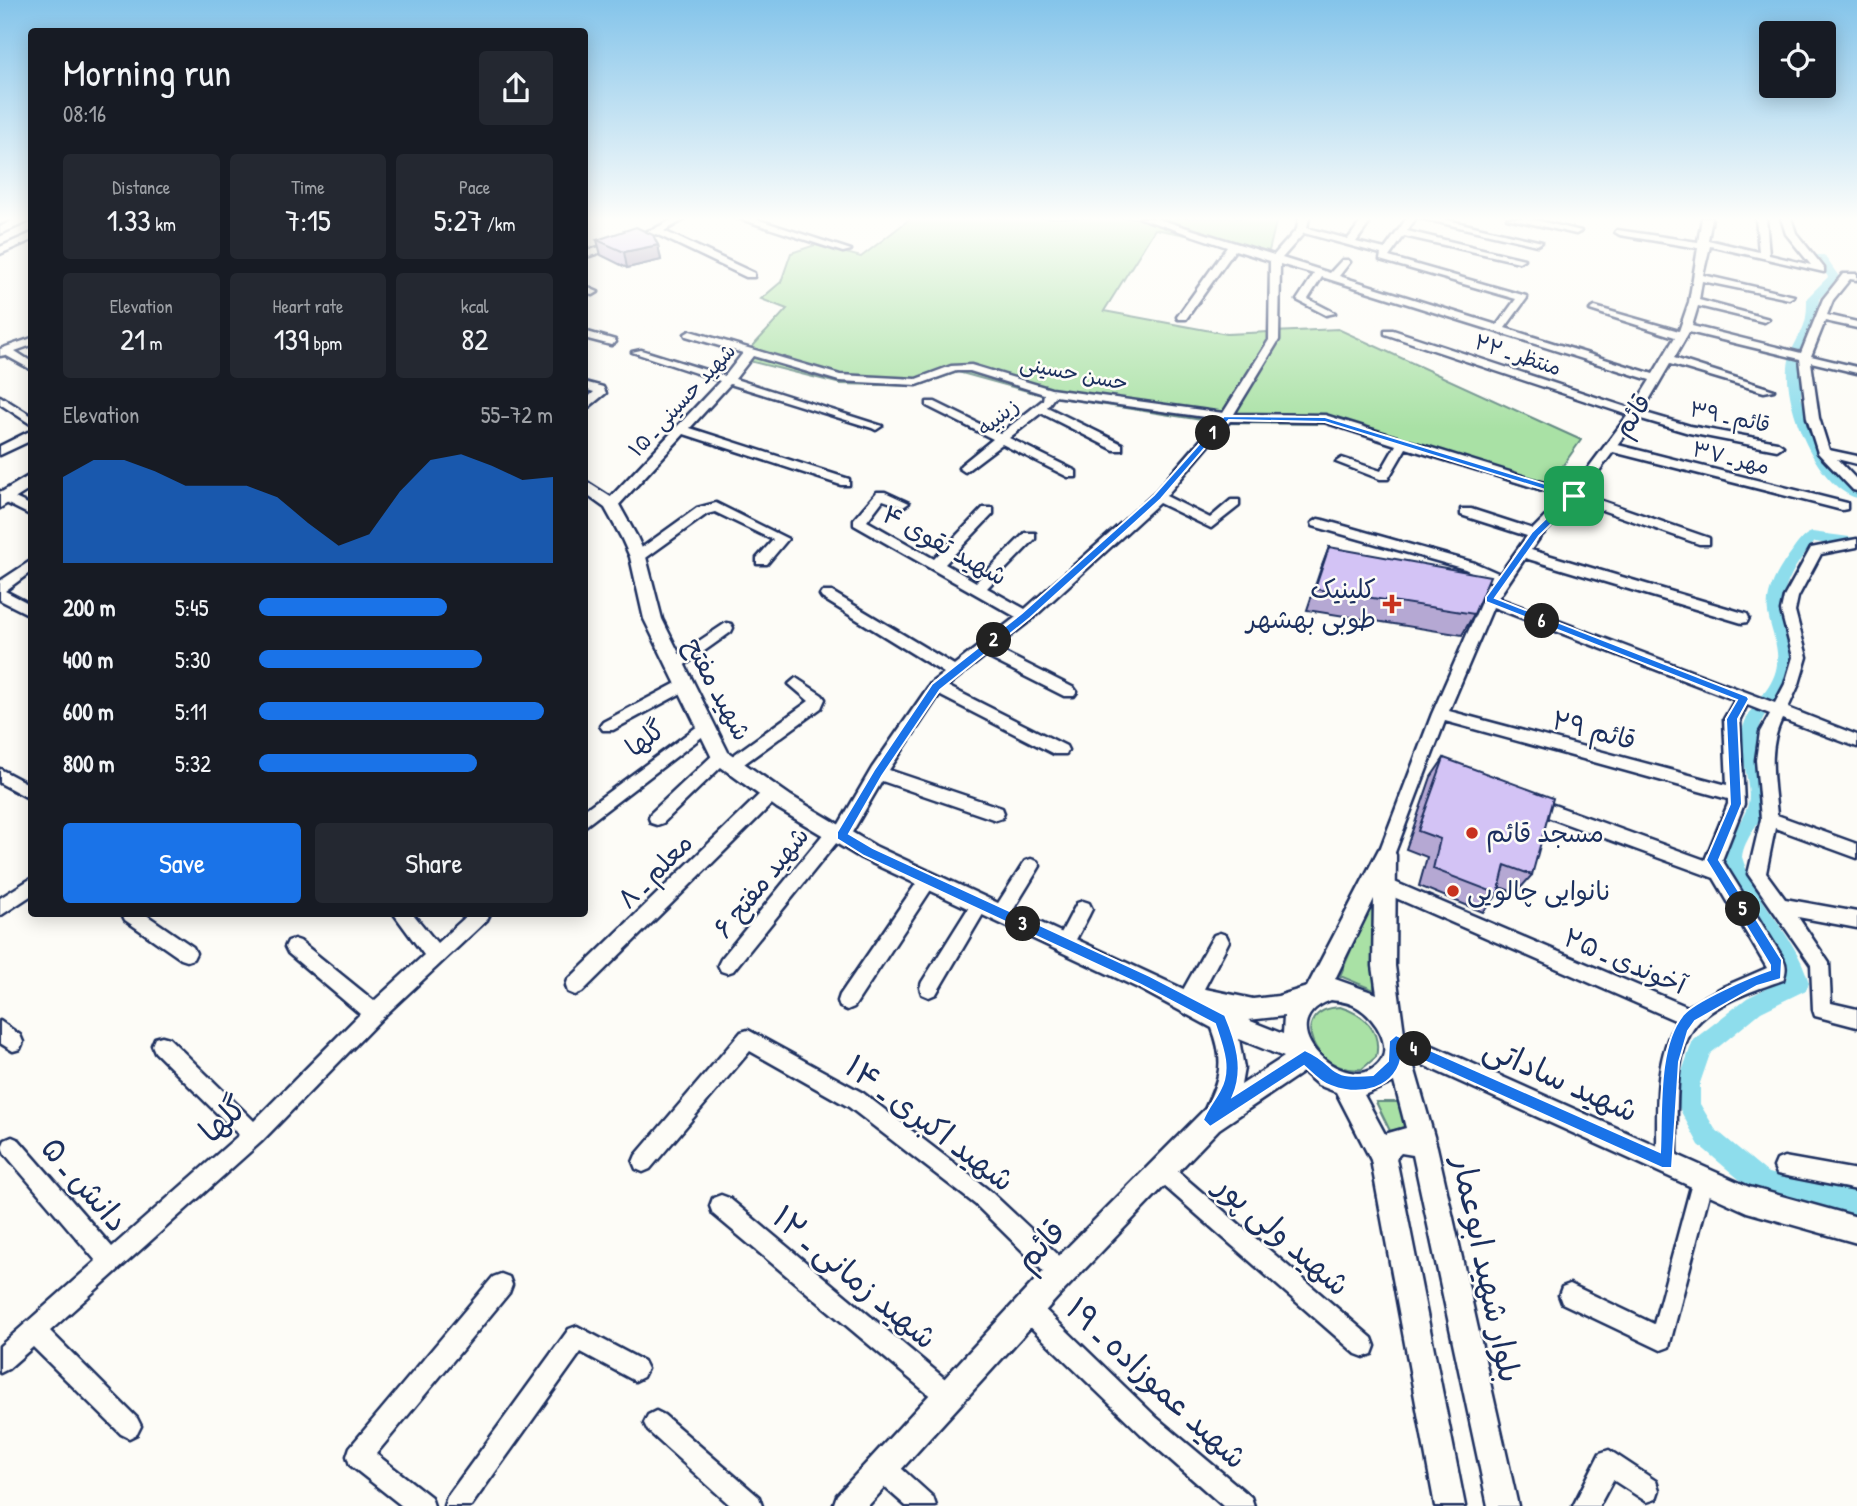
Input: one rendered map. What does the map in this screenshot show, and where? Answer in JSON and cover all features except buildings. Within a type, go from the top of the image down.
[{"type":"main road","points":[[1,495],[28,468]]},
{"type":"main road","points":[[1,495],[28,481]]},
{"type":"street","points":[[1182,317],[1203,288]]},
{"type":"street","name":"شهید مفتح ۶","points":[[727,965],[838,834],[936,687],[1026,616],[1158,497],[1227,417],[1274,340],[1275,288]]},
{"type":"street","points":[[1310,288],[1302,300],[1330,313]]},
{"type":"street","points":[[1368,288],[1656,377]]},
{"type":"street","points":[[1488,288],[1522,298],[1499,329]]},
{"type":"street","name":"قائم","points":[[1386,855],[1428,767],[1440,714],[1489,600],[1535,534],[1574,496],[1635,414],[1684,331],[1697,288]]},
{"type":"street","points":[[1774,288],[1790,296]]},
{"type":"street","points":[[1836,288],[1828,299],[1805,358],[1813,418],[1824,453],[1857,487]]},
{"type":"street","points":[[1695,302],[1764,319]]},
{"type":"street","points":[[1595,310],[1857,370]]},
{"type":"street","points":[[1821,317],[1857,325]]},
{"type":"street","name":"منتظر ـ ۲۲","points":[[1389,332],[1635,414]]},
{"type":"street","points":[[690,334],[753,353]]},
{"type":"street","points":[[588,335],[611,342]]},
{"type":"street","points":[[3,352],[28,343]]},
{"type":"street","points":[[3,352],[28,365]]},
{"type":"street","points":[[637,352],[876,426]]},
{"type":"street","name":"شهید حسینی ـ ۱۵","points":[[611,505],[729,380],[748,354],[753,353],[839,378],[917,382]]},
{"type":"street","points":[[1669,359],[1768,390]]},
{"type":"street","name":"حسن حسینی","points":[[917,382],[956,368],[971,368],[1050,392],[1227,417],[1325,419],[1574,496],[1704,541]]},
{"type":"street","points":[[588,386],[599,389],[600,393],[588,404]]},
{"type":"street","name":"زینبیه","points":[[965,468],[1048,401],[1050,392]]},
{"type":"street","points":[[0,398],[28,419]]},
{"type":"street","points":[[931,404],[1072,474]]},
{"type":"street","points":[[1040,408],[1118,447]]},
{"type":"street","name":"قائم ـ ۳۹","points":[[1635,414],[1689,429],[1777,446]]},
{"type":"street","points":[[681,429],[845,482]]},
{"type":"street","points":[[0,451],[28,437]]},
{"type":"street","points":[[1342,462],[1384,476],[1403,443]]},
{"type":"street","name":"مهر ـ ۳۷","points":[[1611,447],[1842,506]]},
{"type":"street","points":[[1824,453],[1857,460]]},
{"type":"street","name":"شهید مفتح","points":[[588,491],[611,505],[638,557],[653,619],[684,685],[726,761],[838,834],[929,880],[1146,981]]},
{"type":"street","points":[[1,495],[28,510]]},
{"type":"street","name":"شهید تقوی ۴","points":[[903,503],[881,495],[859,519],[860,524],[937,564],[1026,616]]},
{"type":"street","points":[[1158,497],[1211,524],[1235,503]]},
{"type":"street","points":[[638,557],[702,511],[716,507],[781,539],[762,561]]},
{"type":"street","points":[[937,564],[988,511]]},
{"type":"street","points":[[1466,512],[1535,534]]},
{"type":"street","points":[[1318,523],[1470,566],[1502,581]]},
{"type":"street","points":[[978,588],[1030,537]]},
{"type":"street","points":[[1857,543],[1816,551],[1791,597],[1788,611],[1800,657],[1768,732],[1764,760],[1769,819],[1757,874],[1820,963],[1822,1010],[1857,1018]]},
{"type":"street","points":[[1522,552],[1742,618]]},
{"type":"street","points":[[0,588],[28,567]]},
{"type":"street","points":[[0,594],[28,609]]},
{"type":"street","points":[[827,596],[953,671]]},
{"type":"street","points":[[1489,600],[1857,741]]},
{"type":"street","points":[[674,665],[726,628]]},
{"type":"street","points":[[983,649],[1069,692]]},
{"type":"street","points":[[657,818],[726,761],[816,704],[817,699],[796,684]]},
{"type":"street","points":[[608,726],[684,685]]},
{"type":"street","points":[[936,687],[1060,750]]},
{"type":"street","points":[[1667,1163],[1672,1062],[1682,1029],[1690,1017],[1754,981],[1776,974],[1777,964],[1713,860],[1736,804],[1732,719],[1743,699]]},
{"type":"street","name":"قائم ۲۹","points":[[1440,714],[1735,794]]},
{"type":"street","name":"گلها","points":[[588,817],[706,726]]},
{"type":"street","points":[[878,773],[996,813]]},
{"type":"street","points":[[0,775],[28,792]]},
{"type":"street","name":"معلم ـ ۸","points":[[575,986],[772,793]]},
{"type":"street","points":[[1513,797],[1720,873]]},
{"type":"street","points":[[1769,819],[1857,851]]},
{"type":"street","points":[[1303,1055],[1295,1038],[1293,1023],[1296,1009],[1311,995],[1386,855]]},
{"type":"street","name":"بلوار شهید ابوعمار","points":[[1386,855],[1384,966],[1396,1041],[1424,1147],[1503,1506]]},
{"type":"street","points":[[1001,914],[1031,866]]},
{"type":"street","points":[[847,1001],[929,880]]},
{"type":"street","name":"آخوندی ـ ۲۵","points":[[1386,886],[1690,1017]]},
{"type":"street","points":[[0,908],[28,888]]},
{"type":"street","points":[[929,988],[980,904]]},
{"type":"street","points":[[1780,906],[1857,920]]},
{"type":"street","points":[[1065,943],[1083,909]]},
{"type":"street","points":[[135,917],[187,953]]},
{"type":"street","points":[[405,917],[435,955]]},
{"type":"street","name":"گلها","points":[[0,1361],[254,1135],[374,1013],[478,917]]},
{"type":"street","points":[[1190,996],[1220,942]]},
{"type":"street","points":[[294,947],[374,1013]]},
{"type":"street","points":[[1146,981],[1245,1011],[1269,1011],[1331,989],[1362,997],[1387,1020],[1396,1041],[1395,1063],[1387,1074],[1376,1082],[1345,1084],[1328,1078],[1303,1055],[1220,1020],[1146,981]]},
{"type":"street","points":[[1210,1120],[1229,1090],[1232,1073],[1232,1055],[1220,1020]]},
{"type":"street","name":"شهید اکبری ـ ۱۴","points":[[642,1163],[748,1039],[856,1100],[983,1198],[1061,1273]]},
{"type":"street","name":"شهید ساداتی","points":[[1396,1041],[1747,1199],[1857,1230]]},
{"type":"street","points":[[162,1045],[254,1135]]},
{"type":"street","name":"قائم","points":[[848,1506],[1061,1273],[1210,1120],[1303,1055]]},
{"type":"street","points":[[1345,1084],[1383,1157],[1450,1506]]},
{"type":"street","points":[[1383,1157],[1388,1146],[1398,1139],[1411,1140],[1424,1147]]},
{"type":"street","name":"دانش ـ ۵","points":[[12,1147],[110,1261]]},
{"type":"street","points":[[1784,1167],[1857,1180]]},
{"type":"street","name":"شهید ولی پور","points":[[1162,1171],[1364,1346]]},
{"type":"street","points":[[1570,1295],[1661,1339],[1703,1180]]},
{"type":"street","name":"شهید زمانی ـ ۱۲","points":[[721,1206],[948,1396]]},
{"type":"street","points":[[422,1506],[359,1456],[501,1285]]},
{"type":"street","name":"شهید عموزاده ـ ۱۹","points":[[1028,1309],[1149,1426],[1242,1506]]},
{"type":"street","points":[[33,1330],[129,1426]]},
{"type":"street","points":[[456,1506],[577,1337],[635,1369]]},
{"type":"street","points":[[656,1423],[750,1506]]},
{"type":"street","points":[[1585,1506],[1609,1462],[1647,1490]]},
{"type":"street","points":[[882,1468],[924,1506]]},
{"type":"green space","points":[[774,288],[1118,288],[1104,311],[1227,334],[1338,329],[1581,440],[1544,492],[1329,424],[1221,423],[1042,395],[958,372],[918,386],[841,384],[741,359],[787,309],[761,299]]},
{"type":"green space","points":[[1376,890],[1374,990],[1340,976]]},
{"type":"green space","points":[[1340,1007],[1364,1019],[1374,1032],[1376,1057],[1362,1069],[1345,1068],[1331,1062],[1320,1053],[1313,1041],[1310,1030],[1314,1019],[1323,1011]]},
{"type":"green space","points":[[1376,1102],[1403,1102],[1410,1127],[1390,1131]]},
{"type":"waterway","points":[[1823,288],[1813,298],[1811,322],[1795,360],[1795,397],[1812,441],[1828,471],[1857,494]]},
{"type":"waterway","points":[[1857,543],[1812,537],[1792,562],[1781,584],[1775,605],[1785,646],[1785,666],[1780,681],[1751,726],[1750,751],[1758,792],[1757,804],[1733,857],[1746,890],[1786,950],[1799,983],[1754,1005],[1701,1047],[1689,1083],[1689,1106],[1707,1137],[1762,1184],[1857,1203]]},
{"type":"place","name":"کلینیک طوبی بهشهر","points":[[1392,604]]},
{"type":"place","name":"مسجد قائم","points":[[1472,833]]},
{"type":"place","name":"نانوایی چالویی","points":[[1453,891]]},
{"type":"route","points":[[1227,417],[1325,419],[1574,496],[1535,534],[1489,600],[1743,699],[1732,719],[1732,766],[1736,804],[1722,831],[1713,860],[1777,964],[1776,974],[1754,981],[1690,1017],[1682,1029],[1672,1062],[1667,1163],[1396,1041],[1395,1063],[1387,1074],[1376,1082],[1345,1084],[1328,1078],[1305,1057],[1210,1120],[1229,1090],[1232,1073],[1228,1037],[1220,1020],[1146,981],[868,852],[841,836],[878,773],[936,687],[1026,616],[1158,497],[1227,417]]}]
